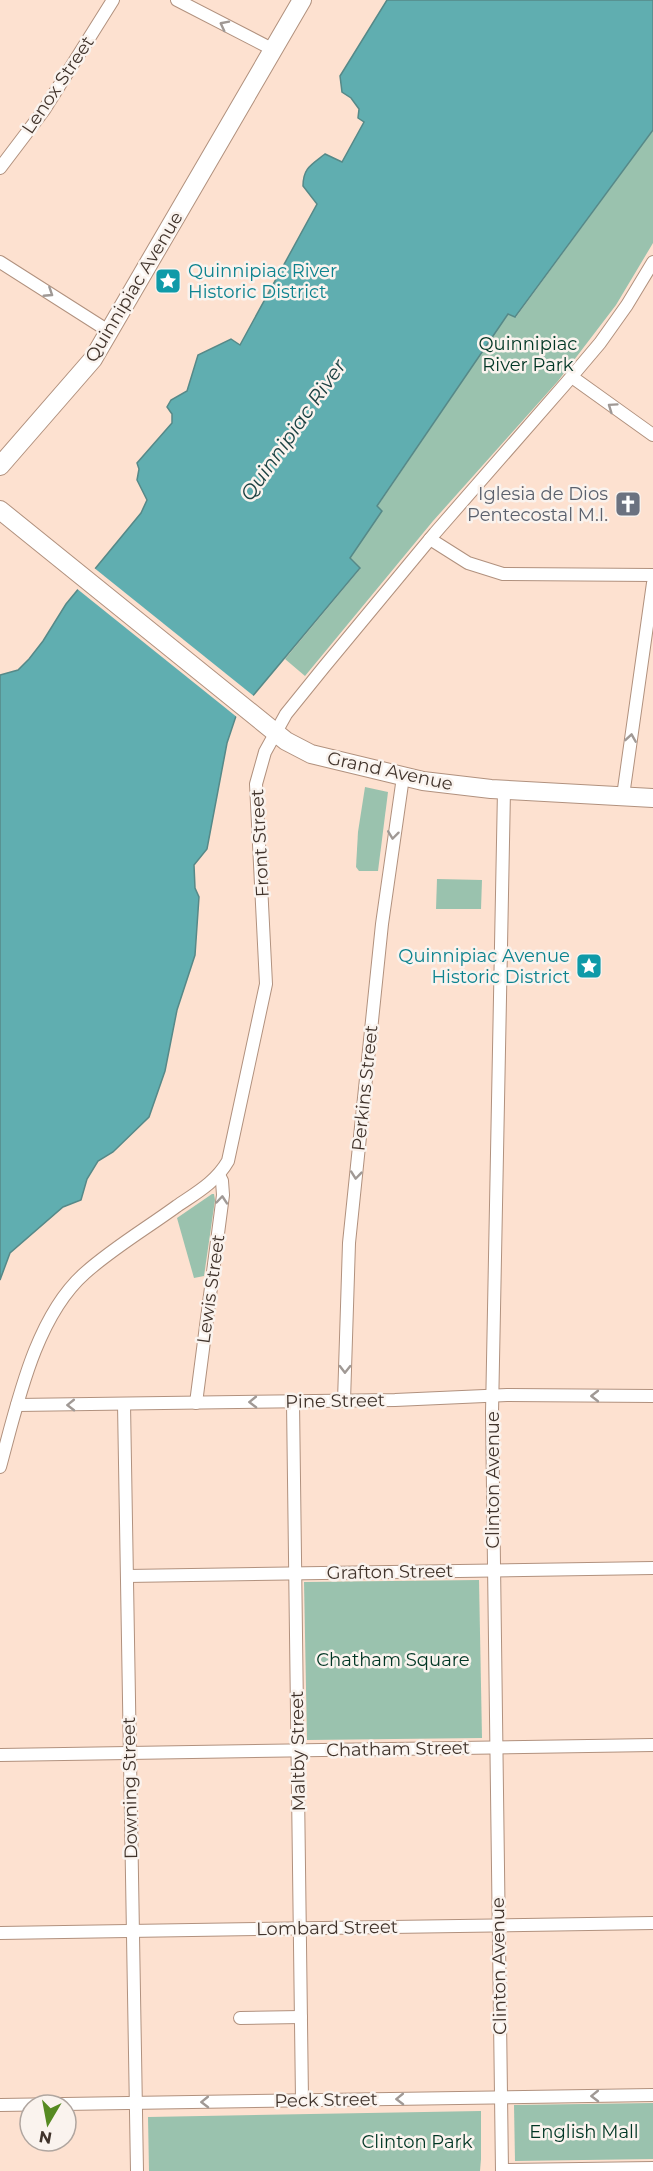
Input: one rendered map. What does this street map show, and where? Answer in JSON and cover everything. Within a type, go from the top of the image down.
[{"type":"main road","name":"Quinnipiac Avenue","points":[[0,466],[86,369],[110,332],[302,0]]},
{"type":"main road","name":"Grand Avenue","points":[[0,510],[293,746],[311,754],[403,777],[447,784],[653,798]]},
{"type":"street","name":"Lenox Street","points":[[0,168],[44,110],[113,0]]},
{"type":"street","points":[[177,0],[272,50]]},
{"type":"street","points":[[0,262],[110,332]]},
{"type":"street","name":"Front Street","points":[[0,1467],[17,1405],[43,1333],[68,1290],[95,1265],[219,1175],[228,1161],[266,984],[256,784],[263,758],[276,732],[286,714],[430,538],[572,377],[613,324],[652,267]]},
{"type":"street","points":[[572,377],[653,435]]},
{"type":"street","points":[[430,538],[468,563],[503,574],[653,575]]},
{"type":"street","points":[[623,796],[653,584]]},
{"type":"street","name":"Perkins Street","points":[[344,1401],[349,1243],[382,924],[398,798],[403,777]]},
{"type":"street","name":"Clinton Avenue","points":[[502,2170],[492,1397],[504,789]]},
{"type":"street","name":"Lewis Street","points":[[196,1403],[223,1195],[219,1175]]},
{"type":"street","name":"Pine Street","points":[[17,1405],[653,1396]]},
{"type":"street","name":"Maltby Street","points":[[293,1402],[302,2100]]},
{"type":"street","name":"Downing Street","points":[[124,1404],[137,2171]]},
{"type":"street","name":"Grafton Street","points":[[128,1576],[653,1568]]},
{"type":"street","name":"Chatham Street","points":[[0,1755],[653,1745]]},
{"type":"street","name":"Lombard Street","points":[[0,1933],[653,1923]]},
{"type":"street","points":[[240,2018],[301,2017]]},
{"type":"street","name":"Peck Street","points":[[0,2105],[653,2095]]},
{"type":"street","points":[[502,2170],[653,2168]]},
{"type":"green space","name":"Quinnipiac River Park","points":[[653,130],[653,243],[616,305],[558,381],[433,521],[305,676],[285,659],[360,569],[350,558],[382,511],[377,507],[508,314],[516,317]]},
{"type":"green space","points":[[365,787],[388,792],[378,871],[359,871],[356,867],[358,832]]},
{"type":"green space","points":[[437,879],[482,880],[481,909],[436,909]]},
{"type":"green space","points":[[212,1194],[215,1200],[204,1276],[194,1278],[177,1218]]},
{"type":"green space","name":"Chatham Square","points":[[479,1580],[482,1738],[307,1740],[304,1582]]},
{"type":"green space","name":"English Mall","points":[[653,2103],[653,2159],[515,2161],[514,2105]]},
{"type":"green space","name":"Clinton Park","points":[[481,2111],[480,2171],[149,2171],[148,2117]]},
{"type":"water","name":"Quinnipiac River","points":[[387,0],[653,0],[653,130],[515,317],[508,314],[377,506],[382,511],[350,558],[360,568],[236,716],[227,743],[207,849],[194,865],[195,888],[199,897],[195,955],[177,1010],[165,1071],[149,1117],[113,1152],[98,1161],[87,1179],[81,1200],[63,1207],[10,1253],[0,1280],[0,675],[18,670],[29,659],[66,604],[141,513],[147,500],[137,480],[139,469],[137,463],[172,423],[172,414],[167,407],[171,400],[187,391],[198,355],[231,339],[240,345],[317,204],[303,186],[306,171],[325,154],[342,162],[364,122],[358,118],[359,109],[351,98],[342,92],[340,76]]},
{"type":"pier","points":[[93,567],[255,697],[238,718],[76,588]]},
{"type":"place","name":"Quinnipiac River Historic District","points":[[168,281]]},
{"type":"place","name":"Iglesia de Dios Pentecostal M.I.","points":[[628,504]]},
{"type":"place","name":"Quinnipiac Avenue Historic District","points":[[589,966]]}]
